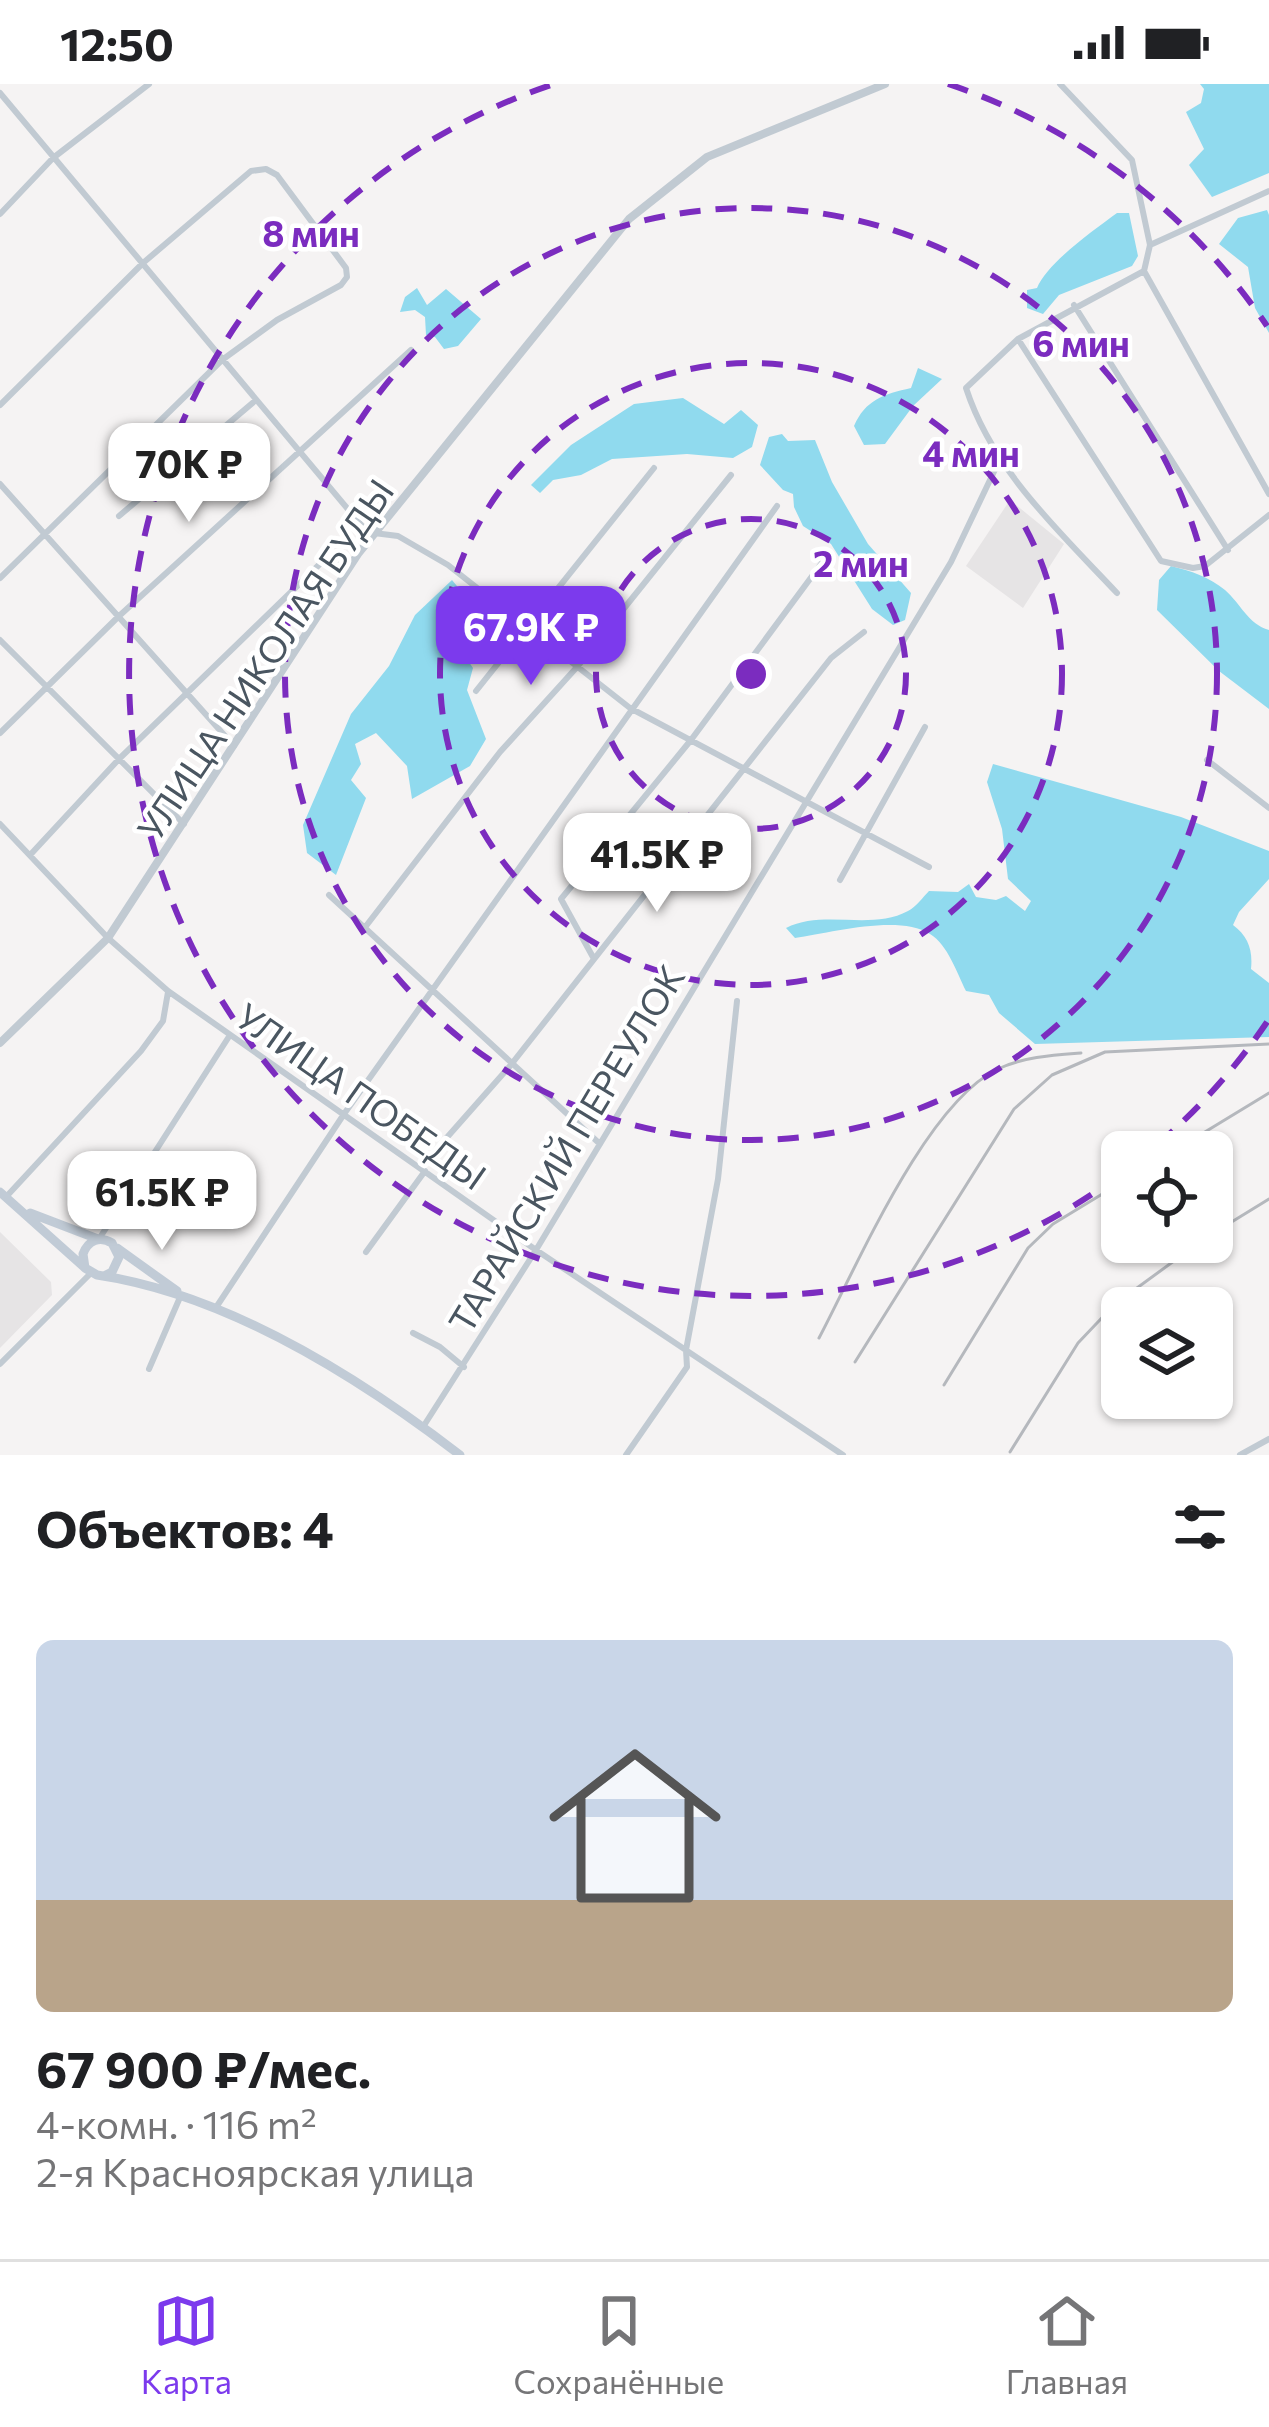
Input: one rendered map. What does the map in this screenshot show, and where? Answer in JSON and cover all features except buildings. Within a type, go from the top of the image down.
[{"type":"main road","points":[[3,1195],[33,1215],[100,1239],[182,1294],[329,1367],[460,1455]]},
{"type":"main road","points":[[3,1195],[88,1270],[182,1294]]},
{"type":"main road","points":[[88,1270],[86,1248],[100,1239]]},
{"type":"main road","points":[[104,1276],[118,1265],[117,1248]]},
{"type":"street","points":[[0,214],[53,158],[149,84]]},
{"type":"street","name":"УЛИЦА НИКОЛАЯ БУДЫ","points":[[0,1043],[108,938],[374,533],[629,219],[706,157],[885,84]]},
{"type":"street","points":[[1060,84],[1132,160],[1150,245],[1144,271],[1269,494]]},
{"type":"street","points":[[0,93],[362,526],[398,536],[448,566],[630,708],[929,867]]},
{"type":"street","points":[[0,405],[143,263],[244,176],[266,169],[277,175],[346,268],[347,277],[340,284],[277,320],[222,360],[0,578]]},
{"type":"street","points":[[1150,245],[1269,191]]},
{"type":"street","points":[[1118,593],[1023,493],[975,415],[966,388],[1018,339],[1144,271]]},
{"type":"street","points":[[1074,305],[1228,550]]},
{"type":"street","points":[[1018,339],[1161,561],[1199,567],[1228,550],[1269,515]]},
{"type":"street","points":[[0,733],[118,617],[411,350]]},
{"type":"street","points":[[119,516],[256,400]]},
{"type":"street","name":"ТАРАЙСКИЙ ПЕРЕУЛОК","points":[[423,1427],[536,1250],[951,562],[1000,459]]},
{"type":"street","points":[[476,691],[654,468]]},
{"type":"street","points":[[366,926],[500,752],[577,667],[730,475]]},
{"type":"street","points":[[0,484],[234,746]]},
{"type":"street","points":[[214,1309],[344,1114],[777,506]]},
{"type":"street","points":[[31,854],[119,759],[324,560],[330,559],[346,572]]},
{"type":"street","points":[[594,959],[561,899],[691,740],[824,560]]},
{"type":"street","points":[[366,1252],[422,1169],[747,770],[831,658],[864,632]]},
{"type":"street","points":[[0,640],[184,824]]},
{"type":"street","points":[[840,880],[926,727]]},
{"type":"street","points":[[1207,760],[1269,808]]},
{"type":"street","name":"УЛИЦА ПОБЕДЫ","points":[[0,824],[108,938],[168,991],[536,1250],[843,1455]]},
{"type":"street","points":[[329,895],[600,1144]]},
{"type":"street","points":[[3,1195],[141,1052],[163,1021],[168,991]]},
{"type":"street","points":[[626,1455],[684,1374],[718,1179],[737,1001]]},
{"type":"street","points":[[100,1239],[230,1035]]},
{"type":"street","points":[[0,1364],[88,1270]]},
{"type":"street","points":[[149,1369],[182,1294]]},
{"type":"street","points":[[413,1333],[464,1367]]},
{"type":"street","points":[[1240,1455],[1269,1438]]},
{"type":"shaded area","points":[[1010,500],[1064,544],[1023,608],[966,566]]},
{"type":"shaded area","points":[[0,1232],[51,1282],[52,1295],[0,1348]]},
{"type":"water","points":[[1200,84],[1269,84],[1269,173],[1212,197],[1189,165],[1204,149],[1186,112],[1201,103],[1204,89]]},
{"type":"water","points":[[1267,210],[1269,333],[1255,308],[1248,267],[1219,244],[1238,218]]},
{"type":"water","points":[[1117,213],[1129,213],[1138,256],[1132,266],[1059,295],[1043,314],[1027,308],[1027,290],[1037,288],[1061,258]]},
{"type":"water","points":[[417,288],[427,305],[446,289],[481,319],[458,346],[444,349],[435,337],[426,335],[425,317],[415,310],[400,312],[405,297]]},
{"type":"water","points":[[918,368],[942,379],[913,406],[885,444],[864,445],[854,426],[858,417],[876,400],[911,388]]},
{"type":"water","points":[[683,398],[724,424],[741,410],[758,425],[752,447],[733,458],[687,454],[612,459],[581,475],[553,480],[540,493],[531,485],[571,445],[634,404]]},
{"type":"water","points":[[782,434],[788,441],[815,440],[832,482],[868,544],[911,593],[905,620],[893,625],[872,609],[831,544],[803,526],[793,494],[760,465],[769,437]]},
{"type":"water","points":[[1171,566],[1219,585],[1250,618],[1269,630],[1269,709],[1219,671],[1157,610],[1159,580]]},
{"type":"water","points":[[452,580],[475,608],[460,649],[473,668],[467,690],[486,739],[470,766],[412,799],[407,766],[376,733],[355,744],[361,764],[351,780],[366,798],[336,875],[307,853],[303,825],[351,714],[389,666],[415,615]]},
{"type":"water","points":[[993,764],[1181,817],[1269,851],[1269,879],[1233,925],[1248,944],[1251,969],[1269,983],[1269,1037],[1035,1044],[999,1013],[989,995],[966,991],[947,952],[930,934],[883,925],[795,938],[786,928],[815,920],[894,917],[911,909],[929,891],[958,892],[969,884],[976,897],[996,900],[1006,896],[1025,911],[1031,901],[1008,879],[1002,829],[987,782]]},
{"type":"railway","points":[[855,1362],[1014,1109],[1052,1075],[1105,1052],[1269,1044]]},
{"type":"railway","points":[[819,1338],[896,1189],[945,1115],[971,1087],[998,1069],[1028,1059],[1081,1053]]},
{"type":"railway","points":[[1207,1131],[1269,1093]]},
{"type":"railway","points":[[944,1385],[1028,1248],[1053,1224],[1101,1195]]},
{"type":"railway","points":[[1233,1221],[1269,1199]]},
{"type":"railway","points":[[1010,1452],[1078,1343],[1115,1304],[1171,1263]]}]
